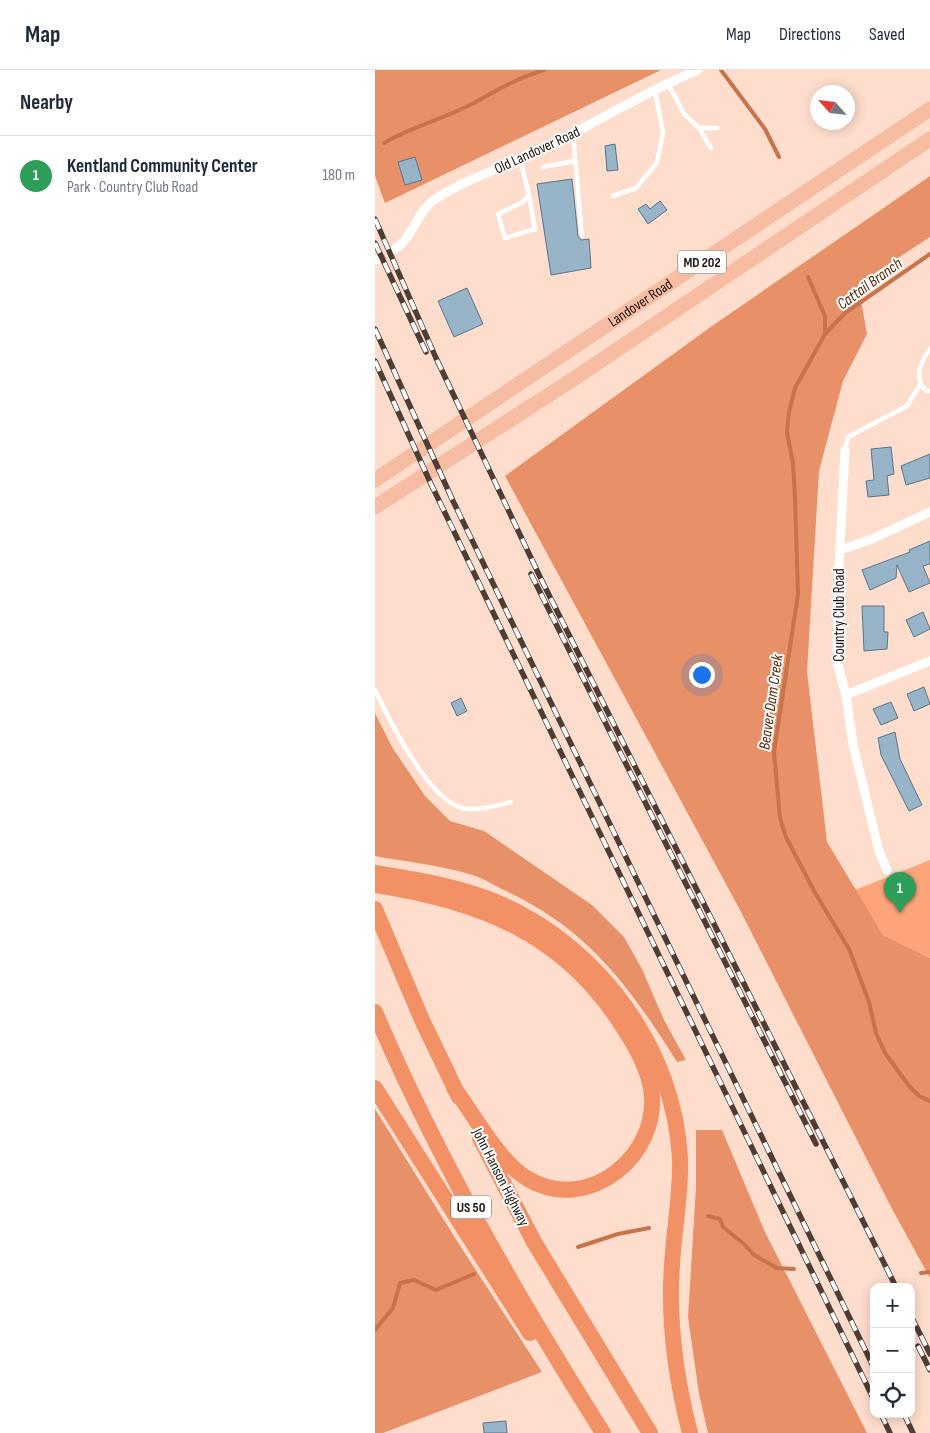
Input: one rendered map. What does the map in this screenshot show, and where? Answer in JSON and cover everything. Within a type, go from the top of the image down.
[{"type":"highway","points":[[375,873],[507,922],[551,950],[577,971],[609,1006],[636,1050],[651,1087],[652,1111],[643,1141],[633,1157],[618,1171],[587,1186],[553,1188],[528,1179],[513,1168],[454,1088]]},
{"type":"highway","points":[[375,885],[446,886],[486,898],[518,913],[545,929],[583,958],[604,980],[634,1019],[649,1045],[663,1076],[673,1108],[679,1149],[680,1187],[672,1266],[672,1311],[680,1387],[690,1433]]},
{"type":"highway","name":"John Hanson Highway","points":[[375,909],[454,1088],[534,1242],[650,1433]]},
{"type":"highway","name":"US 50","points":[[375,1012],[458,1182],[518,1292],[603,1433]]},
{"type":"highway","points":[[375,1088],[541,1352],[580,1396]]},
{"type":"main road","name":"Landover Road","points":[[377,478],[930,109]]},
{"type":"main road","name":"Landover Road","points":[[375,507],[575,378],[930,139]]},
{"type":"street","name":"Old Landover Road","points":[[394,250],[408,239],[422,211],[431,202],[573,134],[668,83],[696,71]]},
{"type":"street","name":"Country Club Road","points":[[845,450],[837,662],[846,695],[853,744],[877,835],[879,851],[887,870]]},
{"type":"street","points":[[840,550],[930,512]]},
{"type":"street","points":[[846,695],[930,661]]},
{"type":"lane","points":[[668,83],[685,114],[699,128],[711,148]]},
{"type":"lane","points":[[613,196],[636,188],[657,163],[663,133],[655,90]]},
{"type":"lane","points":[[699,128],[717,128]]},
{"type":"lane","points":[[573,134],[582,236]]},
{"type":"lane","points":[[520,159],[529,195],[535,229],[505,238],[499,214],[523,202],[529,195]]},
{"type":"lane","points":[[543,167],[575,161]]},
{"type":"lane","points":[[930,349],[925,355],[918,374],[920,385],[927,392],[930,391]]},
{"type":"lane","points":[[845,450],[848,437],[907,406],[920,385]]},
{"type":"lane","points":[[375,690],[406,748],[439,793],[451,804],[463,808],[478,808],[511,802]]},
{"type":"shaded area","points":[[375,70],[661,70],[385,203],[375,176]]},
{"type":"shaded area","points":[[930,176],[930,237],[858,284],[867,334],[843,381],[819,471],[807,672],[827,842],[883,935],[930,958],[930,1278],[891,1207],[740,910],[505,476],[712,326]]},
{"type":"shaded area","points":[[375,713],[392,747],[425,796],[450,821],[484,831],[592,905],[624,937],[642,969],[664,1020],[686,1060],[677,1062],[624,985],[584,942],[561,923],[535,906],[472,875],[436,866],[375,856]]},
{"type":"shaded area","points":[[930,860],[930,958],[883,935],[855,890]]},
{"type":"shaded area","points":[[375,1109],[457,1241],[542,1372],[383,1433],[375,1433]]},
{"type":"shaded area","points":[[696,1130],[722,1130],[765,1232],[867,1433],[708,1433],[699,1394],[688,1317],[696,1187]]},
{"type":"building","points":[[615,144],[618,170],[607,171],[605,146]]},
{"type":"building","points":[[415,157],[422,180],[405,185],[398,162]]},
{"type":"building","points":[[572,179],[578,236],[581,240],[589,239],[591,268],[551,275],[537,184]]},
{"type":"building","points":[[660,201],[667,210],[648,224],[638,209],[646,204],[650,209]]},
{"type":"building","points":[[467,288],[483,324],[454,337],[438,301]]},
{"type":"building","points":[[891,447],[894,474],[887,476],[889,495],[868,497],[866,481],[874,480],[871,449]]},
{"type":"building","points":[[930,454],[930,478],[906,485],[901,466]]},
{"type":"building","points":[[930,541],[930,564],[923,566],[930,583],[909,592],[897,565],[896,578],[870,590],[862,570],[910,552],[909,550]]},
{"type":"building","points":[[862,606],[884,606],[884,632],[888,632],[887,649],[864,651]]},
{"type":"building","points":[[923,612],[930,629],[914,637],[906,620]]},
{"type":"building","points":[[924,687],[930,704],[914,711],[907,694]]},
{"type":"building","points":[[461,698],[467,711],[457,716],[451,703]]},
{"type":"building","points":[[891,702],[898,718],[881,725],[873,709]]},
{"type":"building","points":[[895,732],[900,759],[922,805],[909,811],[881,755],[878,738]]},
{"type":"building","points":[[506,1421],[507,1433],[484,1433],[483,1423]]},
{"type":"waterway","points":[[384,143],[466,107],[514,82],[544,70]]},
{"type":"waterway","name":"Beaver Dam Creek","points":[[721,70],[765,129],[779,157]]},
{"type":"waterway","name":"Cattail Branch","points":[[825,334],[845,313],[930,254]]},
{"type":"waterway","name":"Beaver Dam Creek","points":[[808,277],[825,316],[825,334],[795,388],[789,412],[787,433],[793,463],[798,594],[774,752],[780,818],[786,837],[814,891],[849,949],[869,1002],[876,1033],[885,1053],[909,1086],[919,1096],[930,1101]]},
{"type":"waterway","points":[[708,1216],[720,1219],[723,1227],[754,1255],[777,1268],[794,1269]]},
{"type":"waterway","points":[[578,1247],[618,1234],[649,1228]]},
{"type":"waterway","points":[[921,1273],[930,1272]]},
{"type":"waterway","points":[[375,1330],[393,1308],[400,1283],[414,1280],[436,1290],[474,1274]]},
{"type":"tunnel","points":[[377,260],[394,250]]},
{"type":"railway","points":[[375,219],[436,358],[542,581],[894,1283]]},
{"type":"railway","points":[[375,243],[426,352]]},
{"type":"railway","points":[[375,329],[453,501],[870,1360]]},
{"type":"railway","points":[[375,361],[431,484],[870,1392]]},
{"type":"railway","points":[[531,574],[816,1144]]},
{"type":"railway","points":[[915,1324],[930,1354]]},
{"type":"railway","points":[[918,1346],[930,1370]]},
{"type":"railway","points":[[883,1418],[890,1433]]},
{"type":"railway","points":[[906,1418],[913,1433]]},
{"type":"place","name":"Kentland Community Center","points":[[900,913]]}]
